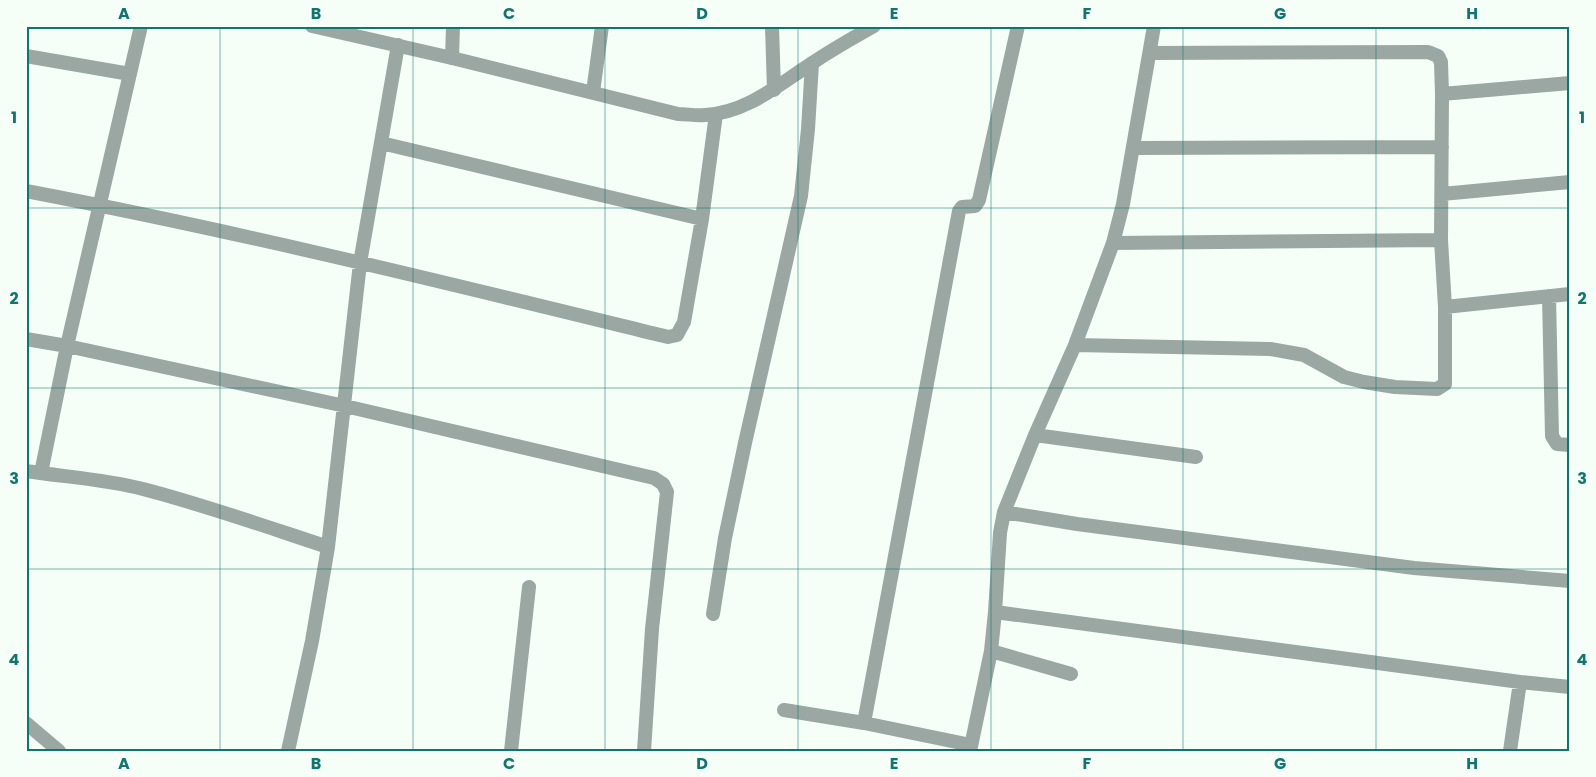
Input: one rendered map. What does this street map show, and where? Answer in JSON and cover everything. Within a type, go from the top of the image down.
[{"type":"street","points":[[41,474],[67,346],[141,26]]},
{"type":"street","points":[[312,26],[594,92],[678,114],[703,116],[716,114],[755,100],[774,90],[812,63],[873,26]]},
{"type":"street","points":[[452,58],[453,26]]},
{"type":"street","points":[[594,92],[602,26]]},
{"type":"street","points":[[772,26],[774,90]]},
{"type":"street","points":[[864,723],[959,211],[962,207],[976,206],[979,200],[1018,26]]},
{"type":"street","points":[[784,710],[864,723],[970,748],[991,651],[996,612],[998,548],[1004,512],[1035,435],[1075,345],[1113,242],[1123,204],[1154,26]]},
{"type":"street","points":[[288,751],[312,641],[328,547],[360,263],[398,45]]},
{"type":"street","points":[[1075,345],[1270,348],[1304,355],[1344,377],[1364,382],[1395,387],[1437,389],[1445,384],[1445,307],[1441,240],[1442,94],[1441,62],[1438,56],[1428,52],[1150,53]]},
{"type":"street","points":[[26,56],[130,74]]},
{"type":"street","points":[[713,614],[745,443],[801,196],[812,63]]},
{"type":"street","points":[[1442,94],[1570,83]]},
{"type":"street","points":[[26,191],[100,205],[360,263],[668,337],[676,335],[684,322],[702,219],[716,114]]},
{"type":"street","points":[[381,142],[702,219]]},
{"type":"street","points":[[1133,148],[1442,146]]},
{"type":"street","points":[[1442,194],[1570,182]]},
{"type":"street","points":[[1113,242],[1441,240]]},
{"type":"street","points":[[1445,307],[1570,294]]},
{"type":"street","points":[[1549,296],[1552,436],[1557,444],[1570,445]]},
{"type":"street","points":[[26,339],[67,346],[344,406],[654,478],[663,484],[667,492],[652,628],[644,751]]},
{"type":"street","points":[[1035,435],[1196,457]]},
{"type":"street","points":[[26,471],[76,477],[142,489],[328,547]]},
{"type":"street","points":[[1004,512],[1078,524],[1414,568],[1570,581]]},
{"type":"street","points":[[511,751],[529,587]]},
{"type":"street","points":[[996,612],[1520,682],[1570,687]]},
{"type":"street","points":[[991,651],[1071,674]]},
{"type":"street","points":[[1510,751],[1520,682]]},
{"type":"street","points":[[26,723],[59,751]]}]
